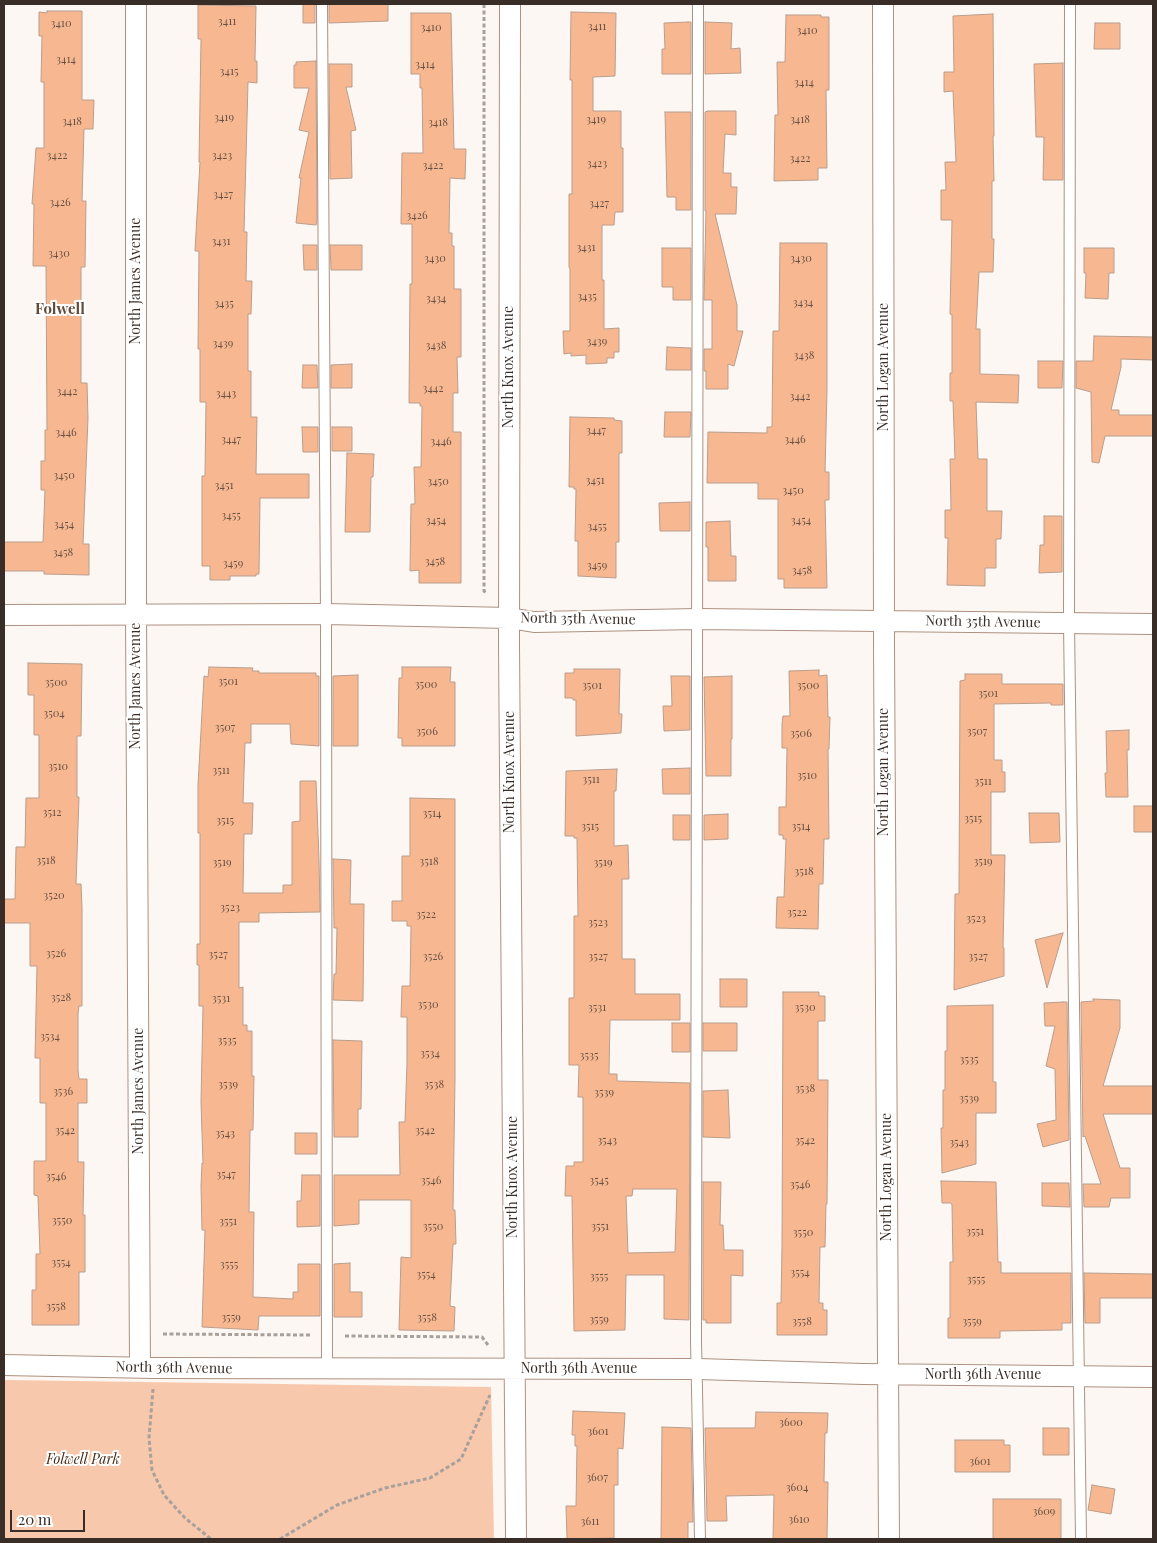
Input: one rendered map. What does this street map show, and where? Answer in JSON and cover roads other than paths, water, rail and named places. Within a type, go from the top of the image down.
[{"type":"street","name":"North James Avenue","points":[[136,4],[136,614],[147,1368]]},
{"type":"street","name":"North Knox Avenue","points":[[510,4],[509,618],[516,1539]]},
{"type":"street","name":"North Logan Avenue","points":[[883,4],[889,1539]]},
{"type":"street","name":"North 35th Avenue","points":[[4,615],[326,614],[509,618],[534,622],[698,619],[1153,624]]},
{"type":"street","name":"North 36th Avenue","points":[[4,1365],[147,1368],[698,1369],[888,1374],[1153,1377]]},
{"type":"lane","points":[[322,4],[326,614],[327,1369]]},
{"type":"lane","points":[[698,4],[696,1340],[700,1539]]},
{"type":"lane","points":[[1070,4],[1069,623],[1081,1539]]},
{"type":"district","name":"Folwell","points":[[60,309]]},
{"type":"park label","name":"Folwell Park","points":[[83,1460]]}]
